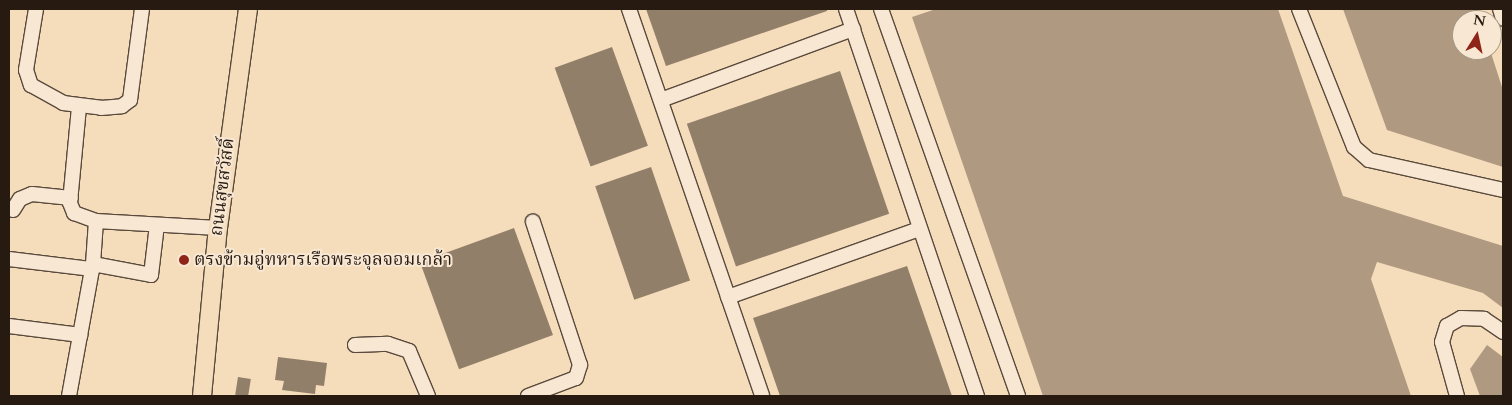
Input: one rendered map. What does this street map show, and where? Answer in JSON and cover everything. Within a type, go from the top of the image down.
[{"type":"main road","name":"ถนนสุขสวัสดิ์","points":[[202,396],[218,228],[248,9]]},
{"type":"street","points":[[36,9],[26,70],[31,85],[79,107],[122,106],[130,100],[142,9]]},
{"type":"street","points":[[629,9],[762,396]]},
{"type":"street","points":[[846,9],[977,396]]},
{"type":"street","points":[[881,9],[1018,396]]},
{"type":"street","points":[[1299,9],[1354,147],[1369,160],[1503,190]]},
{"type":"street","points":[[1500,9],[1503,19]]},
{"type":"street","points":[[661,100],[853,30]]},
{"type":"street","points":[[79,107],[71,198],[74,213],[96,221],[218,228]]},
{"type":"street","points":[[13,210],[20,199],[32,194],[71,198]]},
{"type":"street","points":[[69,396],[92,267],[96,221]]},
{"type":"street","points":[[528,396],[576,378],[580,365],[533,222]]},
{"type":"street","points":[[9,259],[151,275],[163,225]]},
{"type":"street","points":[[728,297],[919,229]]},
{"type":"street","points":[[1457,396],[1442,342],[1447,326],[1461,318],[1484,319],[1503,332]]},
{"type":"street","points":[[9,326],[80,335]]},
{"type":"street","points":[[355,345],[388,344],[409,351],[428,396]]},
{"type":"shaded area","points":[[936,9],[1278,9],[1343,196],[1503,246],[1503,308],[1483,293],[1377,262],[1371,279],[1411,396],[1043,396],[912,17]]},
{"type":"shaded area","points":[[1343,9],[1475,9],[1452,10],[1452,60],[1493,60],[1503,90],[1503,167],[1387,130]]},
{"type":"shaded area","points":[[1487,345],[1503,357],[1503,396],[1480,396],[1470,369]]},
{"type":"building","points":[[646,9],[827,9],[827,11],[666,66]]},
{"type":"building","points":[[612,47],[648,146],[591,167],[555,68]]},
{"type":"building","points":[[840,71],[889,214],[736,267],[687,124]]},
{"type":"building","points":[[651,167],[690,280],[634,300],[595,186]]},
{"type":"building","points":[[514,228],[553,335],[459,369],[420,262]]},
{"type":"building","points":[[907,266],[952,396],[780,396],[753,318]]},
{"type":"building","points":[[278,357],[327,363],[324,386],[316,385],[315,394],[282,390],[284,381],[275,380]]},
{"type":"building","points":[[238,377],[251,379],[248,396],[235,395]]},
{"type":"place","name":"ตรงข้ามอู่ทหารเรือพระจุลจอมเกล้า","points":[[184,260]]}]
